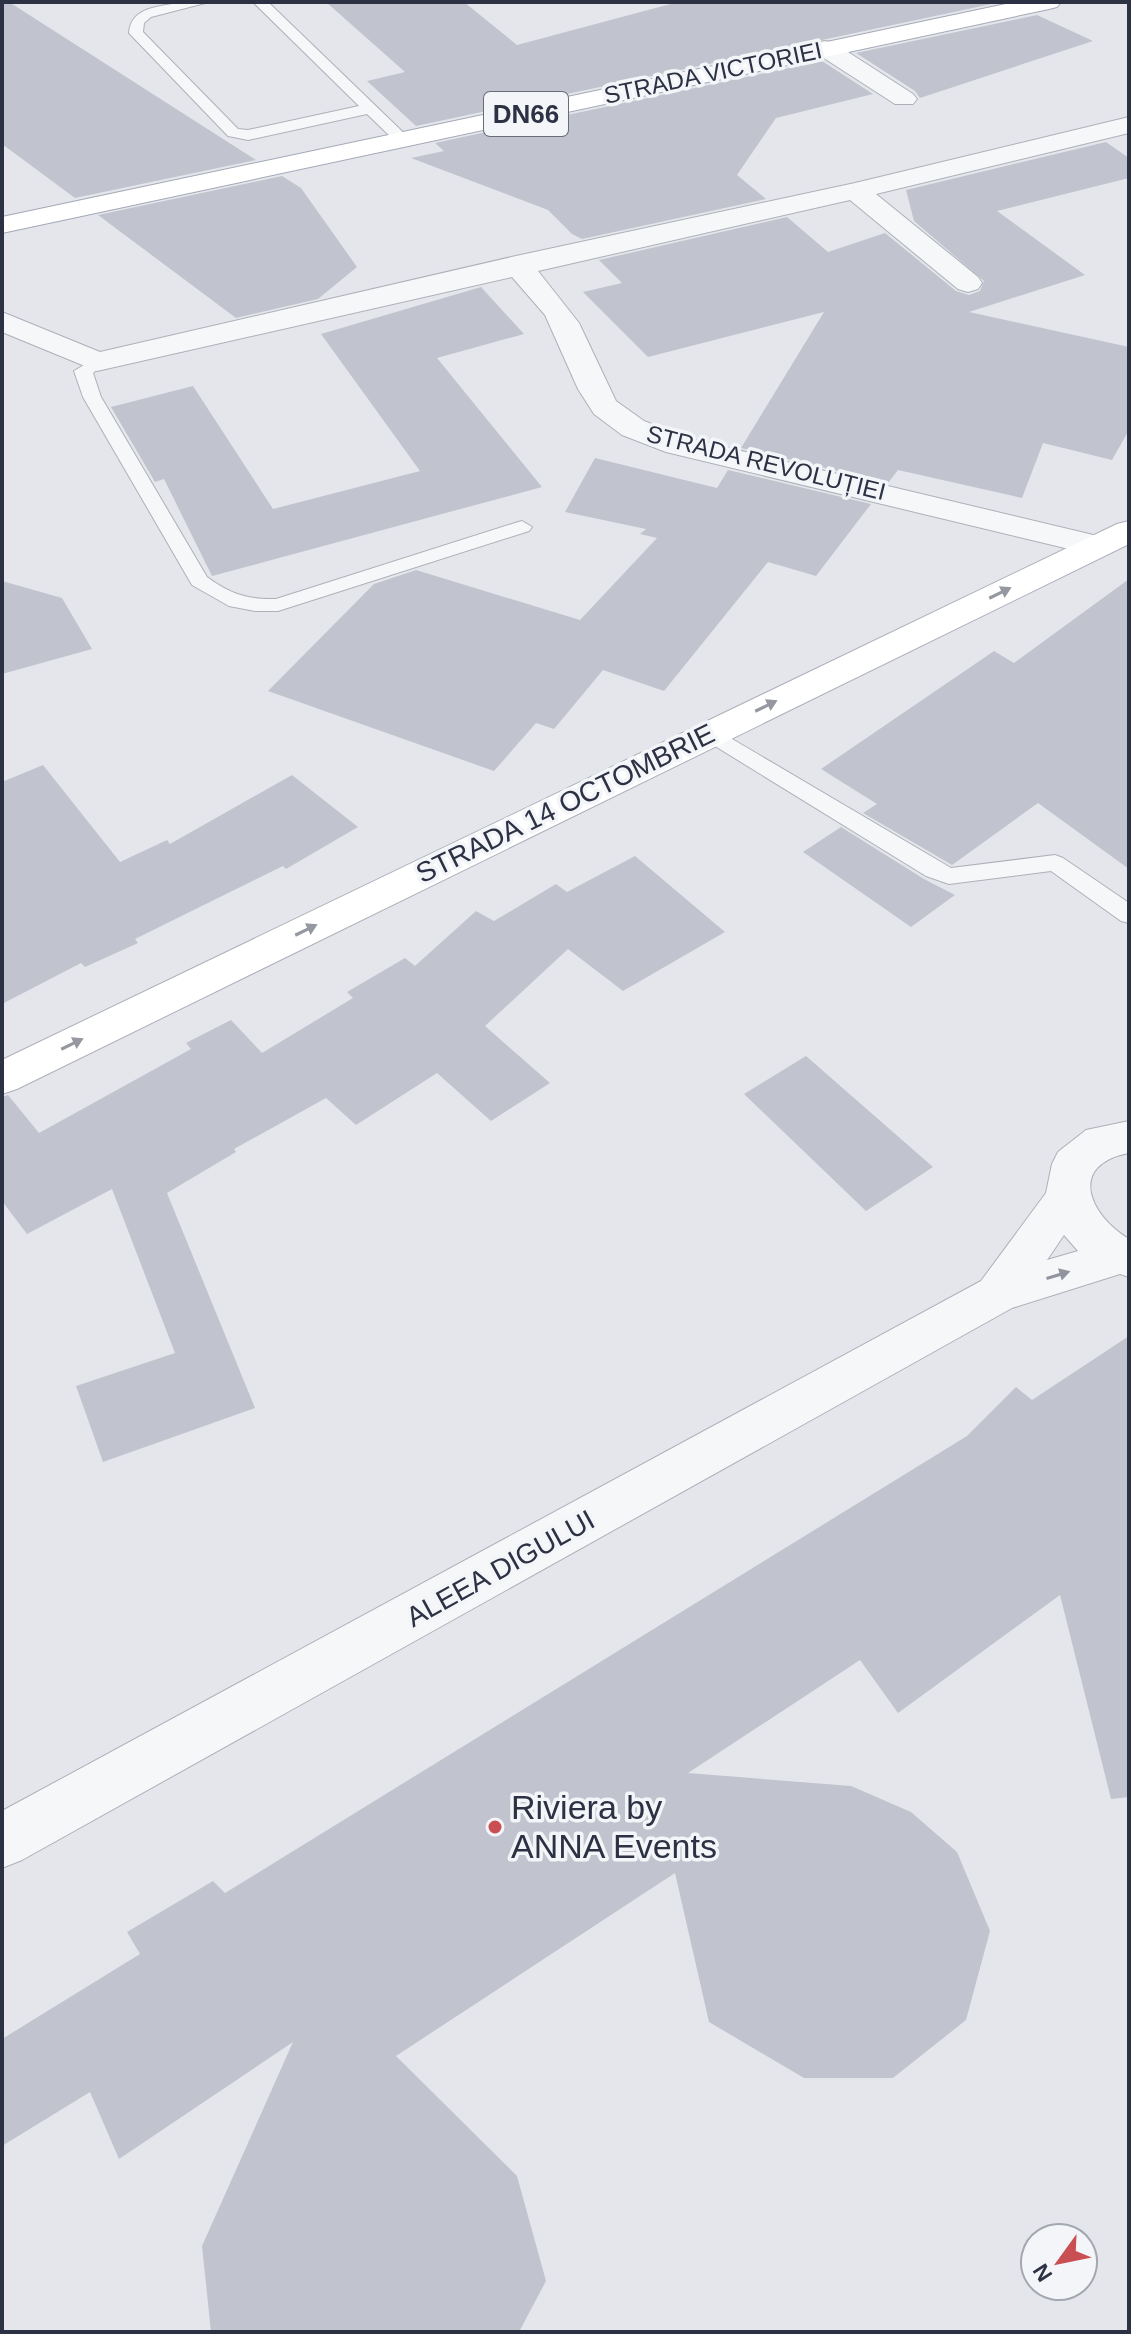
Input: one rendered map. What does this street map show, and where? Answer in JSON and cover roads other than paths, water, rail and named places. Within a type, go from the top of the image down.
[{"type":"main road","name":"STRADA VICTORIEI","points":[[2,225],[1049,2]]},
{"type":"main road","name":"STRADA 14 OCTOMBRIE","points":[[2,1078],[1114,539]]},
{"type":"street","points":[[825,48],[904,99]]},
{"type":"street","points":[[2,321],[97,362],[516,265],[855,191],[1129,125]]},
{"type":"street","points":[[855,191],[968,283]]},
{"type":"street","name":"STRADA REVOLUȚIEI","points":[[516,265],[548,299],[565,324],[599,400],[618,419],[640,432],[677,445],[1114,539]]},
{"type":"street","name":"ALEEA DIGULUI","points":[[997,1294],[1068,1196],[1074,1164],[1101,1142],[1129,1137]]},
{"type":"street","points":[[1068,1196],[1084,1230],[1124,1258]]},
{"type":"street","name":"ALEEA DIGULUI","points":[[2,1841],[997,1294],[1124,1258]]},
{"type":"lane","points":[[202,2],[146,14],[137,22],[136,33],[233,133],[248,135],[372,108]]},
{"type":"lane","points":[[260,2],[402,139]]},
{"type":"lane","points":[[97,362],[83,371],[92,397],[199,581],[220,598],[247,607],[278,605],[522,527]]},
{"type":"lane","points":[[710,733],[934,870],[957,876],[1055,863],[1129,915]]},
{"type":"place","name":"Riviera by ANNA Events","points":[[495,1827]]}]
